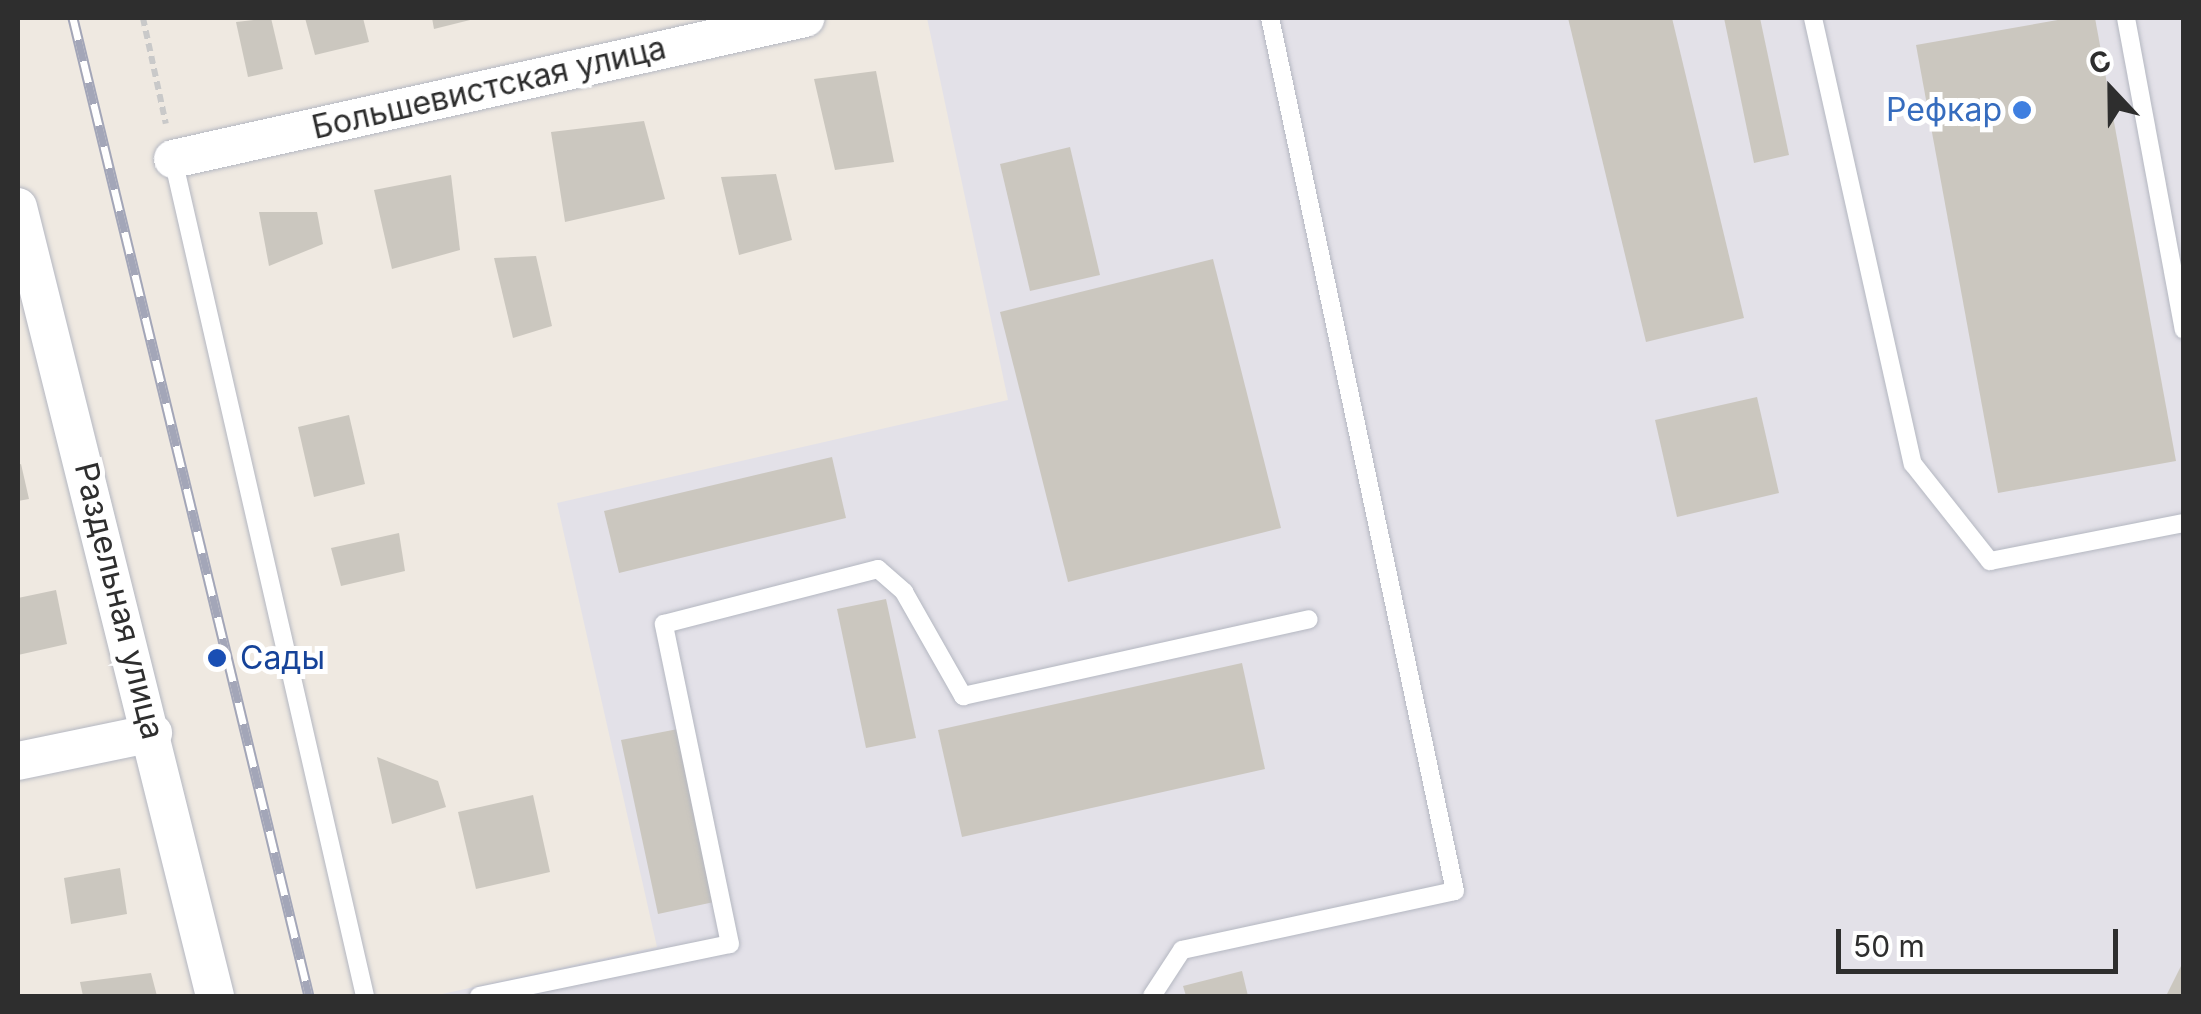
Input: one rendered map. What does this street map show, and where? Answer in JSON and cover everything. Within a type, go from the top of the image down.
[{"type":"street","name":"Большевистская улица","points":[[173,159],[805,18]]},
{"type":"street","name":"Раздельная улица","points":[[18,207],[153,733],[215,996]]},
{"type":"street","points":[[18,760],[153,733]]},
{"type":"lane","points":[[1152,996],[1182,950],[1455,891],[1270,18]]},
{"type":"lane","points":[[1813,18],[1913,464],[1990,562],[2184,523]]},
{"type":"lane","points":[[2126,18],[2184,330]]},
{"type":"lane","points":[[173,159],[365,996]]},
{"type":"lane","points":[[479,996],[730,944],[664,624],[878,570],[904,592],[963,696],[1309,619]]},
{"type":"path","points":[[143,18],[173,159]]},
{"type":"shaded area","points":[[927,18],[2183,18],[2183,996],[433,996],[657,947],[557,503],[1008,400]]},
{"type":"building","points":[[271,18],[283,69],[248,77],[236,22]]},
{"type":"building","points":[[305,18],[363,18],[369,42],[315,55]]},
{"type":"building","points":[[432,18],[474,18],[474,19],[434,29]]},
{"type":"building","points":[[1568,18],[1672,18],[1744,318],[1646,342]]},
{"type":"building","points":[[1724,18],[1760,18],[1789,155],[1754,163]]},
{"type":"building","points":[[2069,18],[2095,18],[2176,461],[1998,493],[1916,45]]},
{"type":"building","points":[[876,71],[894,162],[835,170],[814,79]]},
{"type":"building","points":[[644,121],[665,199],[565,222],[551,132]]},
{"type":"building","points":[[1070,147],[1100,275],[1030,291],[1000,164]]},
{"type":"building","points":[[776,174],[792,240],[739,255],[721,177]]},
{"type":"building","points":[[451,175],[460,250],[392,269],[374,190]]},
{"type":"building","points":[[259,212],[317,212],[323,244],[269,266]]},
{"type":"building","points":[[536,256],[552,326],[513,338],[494,258]]},
{"type":"building","points":[[1213,259],[1281,528],[1068,582],[1000,312]]},
{"type":"building","points":[[1757,397],[1779,493],[1677,517],[1655,420]]},
{"type":"building","points":[[349,415],[365,484],[314,497],[298,427]]},
{"type":"building","points":[[832,457],[846,518],[619,573],[604,511]]},
{"type":"building","points":[[21,464],[29,499],[18,501],[18,465]]},
{"type":"building","points":[[399,533],[405,571],[341,586],[331,548]]},
{"type":"building","points":[[56,590],[67,644],[18,655],[18,598]]},
{"type":"building","points":[[886,599],[916,738],[866,748],[837,609]]},
{"type":"building","points":[[1242,663],[1265,769],[962,837],[938,730]]},
{"type":"building","points":[[678,729],[714,902],[658,914],[621,740]]},
{"type":"building","points":[[377,757],[438,781],[446,807],[392,824]]},
{"type":"building","points":[[533,795],[550,872],[476,889],[458,812]]},
{"type":"building","points":[[120,868],[127,914],[71,924],[64,878]]},
{"type":"building","points":[[2184,960],[2184,996],[2166,996]]},
{"type":"building","points":[[1242,971],[1248,996],[1186,996],[1183,986]]},
{"type":"building","points":[[151,973],[157,996],[83,996],[80,982]]},
{"type":"railway","points":[[73,18],[309,996]]},
{"type":"place","name":"Рефкар","points":[[2022,110]]},
{"type":"place","name":"Сады","points":[[217,658]]}]
